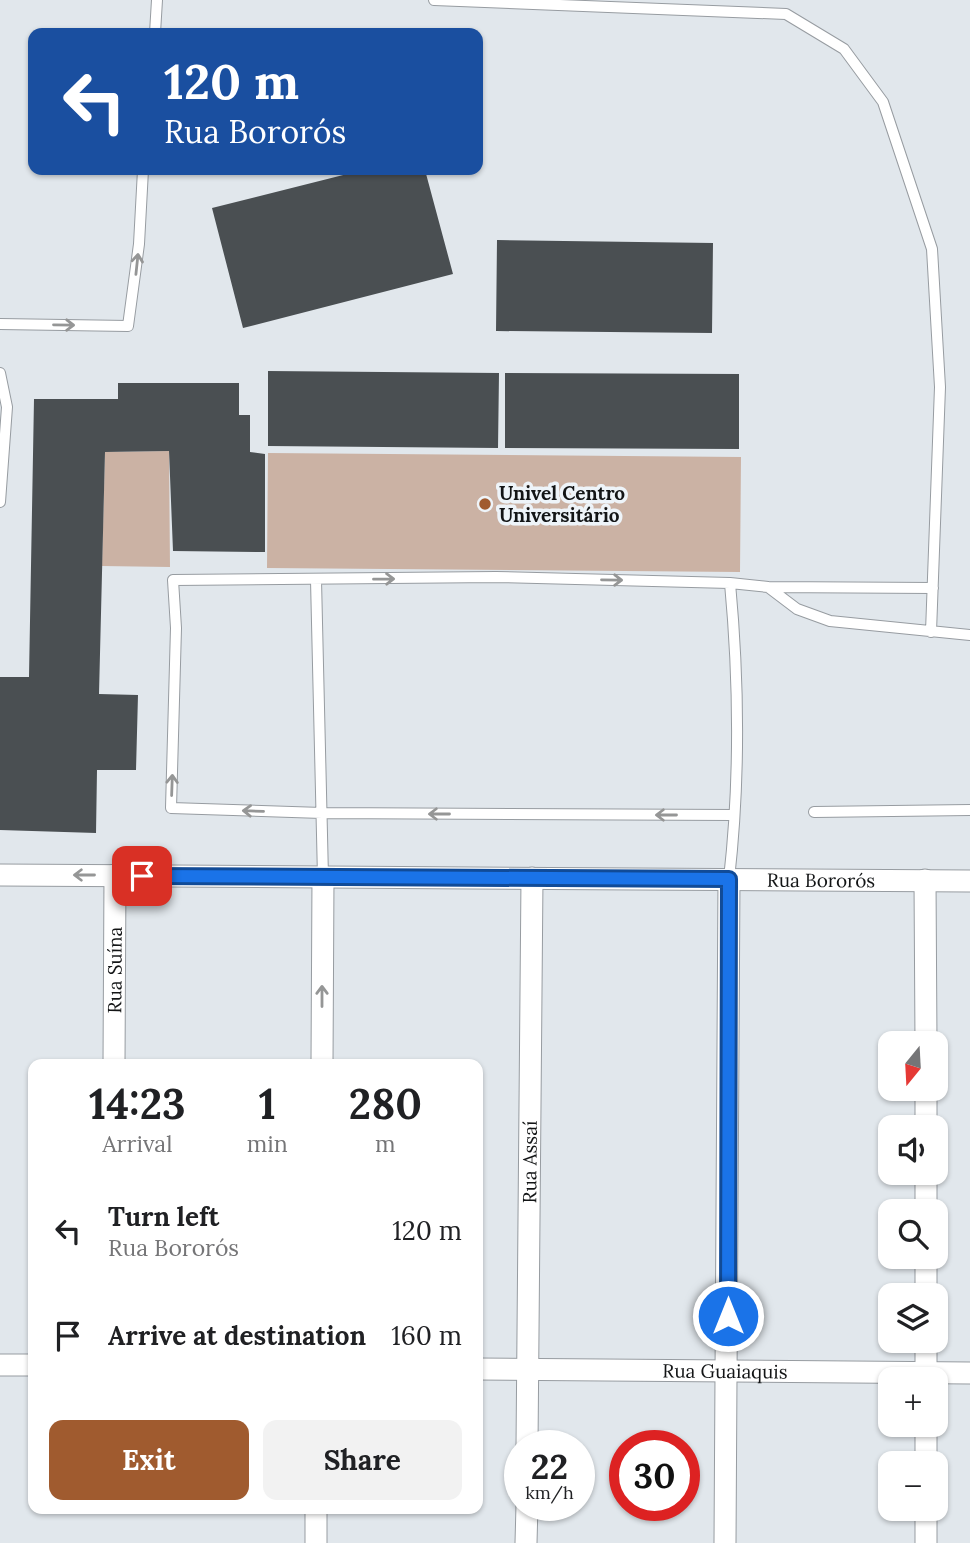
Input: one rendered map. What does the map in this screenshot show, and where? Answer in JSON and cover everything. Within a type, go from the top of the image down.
[{"type":"street","name":"Rua Bororós","points":[[0,875],[970,881]]},
{"type":"street","name":"Rua Suína","points":[[114,1059],[115,876]]},
{"type":"street","points":[[322,1059],[323,877]]},
{"type":"street","name":"Rua Assaí","points":[[527,1430],[532,878]]},
{"type":"street","points":[[726,1543],[729,879]]},
{"type":"street","points":[[925,880],[926,1031]]},
{"type":"street","points":[[0,1365],[28,1365]]},
{"type":"street","name":"Rua Guaiaquis","points":[[483,1369],[878,1375]]},
{"type":"street","name":"Rua Guaiaquis","points":[[948,1374],[970,1373]]},
{"type":"street","points":[[316,1514],[316,1543]]},
{"type":"street","points":[[526,1543],[527,1521]]},
{"type":"street","points":[[926,1521],[926,1543]]},
{"type":"lane","points":[[155,28],[157,0]]},
{"type":"lane","points":[[435,0],[786,14],[844,49],[883,102],[932,249],[940,387],[932,632]]},
{"type":"lane","points":[[0,324],[128,326],[139,244],[143,175]]},
{"type":"lane","points":[[0,373],[7,407],[7,441],[0,502]]},
{"type":"lane","points":[[734,815],[322,813],[171,808],[176,628],[173,580],[496,577],[730,583],[768,587],[933,588]]},
{"type":"lane","points":[[316,580],[323,877]]},
{"type":"lane","points":[[729,879],[734,815],[736,716],[730,583]]},
{"type":"lane","points":[[797,609],[798,586]]},
{"type":"lane","points":[[768,587],[797,609],[830,621],[970,635]]},
{"type":"lane","points":[[814,812],[970,810]]},
{"type":"shaded area","points":[[169,451],[170,567],[102,566],[105,452]]},
{"type":"shaded area","points":[[268,453],[741,457],[740,572],[267,568]]},
{"type":"building","points":[[343,175],[426,175],[453,274],[243,328],[212,208]]},
{"type":"building","points":[[497,240],[713,243],[712,333],[496,331]]},
{"type":"building","points":[[268,371],[499,373],[498,448],[268,446]]},
{"type":"building","points":[[505,373],[739,374],[739,449],[505,448]]},
{"type":"building","points":[[118,383],[239,383],[239,415],[250,415],[250,452],[265,454],[265,552],[173,551],[169,451],[105,452],[99,694],[138,695],[136,770],[97,770],[96,833],[0,830],[0,677],[29,677],[34,399],[118,399]]},
{"type":"place","name":"Univel Centro Universitário","points":[[485,504]]},
{"type":"route","points":[[142,876],[729,879],[728,1316]]}]
